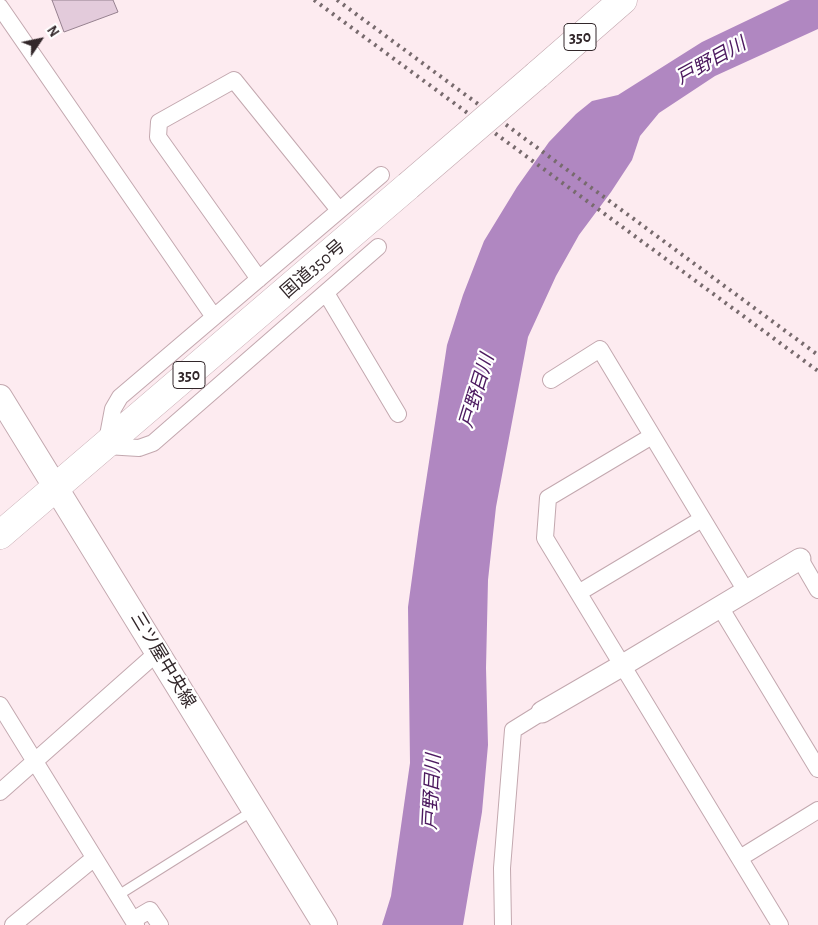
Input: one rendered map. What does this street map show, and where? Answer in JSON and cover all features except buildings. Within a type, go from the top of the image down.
[{"type":"highway","name":"国道350号","points":[[0,535],[273,303],[623,0]]},
{"type":"main road","name":"三ツ屋中央線","points":[[0,397],[57,486],[325,925]]},
{"type":"street","points":[[0,7],[214,316]]},
{"type":"street","points":[[259,279],[158,137],[159,122],[234,80],[339,210]]},
{"type":"street","points":[[378,247],[153,443],[139,448],[106,446],[113,409],[120,397],[381,175]]},
{"type":"street","points":[[326,293],[398,414]]},
{"type":"street","points":[[551,380],[600,349],[746,591]]},
{"type":"street","points":[[652,436],[548,498],[545,538],[580,592],[780,925]]},
{"type":"street","points":[[580,592],[702,519]]},
{"type":"street","points":[[503,925],[502,868],[513,730],[800,559],[818,590]]},
{"type":"street","points":[[720,607],[818,769]]},
{"type":"street","points":[[0,792],[158,652]]},
{"type":"street","points":[[0,705],[116,896],[134,922],[150,910],[160,925]]},
{"type":"street","points":[[740,858],[818,810]]},
{"type":"street","points":[[13,925],[94,859]]},
{"type":"lane","points":[[116,896],[254,810]]},
{"type":"water","name":"戸野目川","points":[[790,0],[818,0],[818,29],[715,76],[659,113],[640,136],[632,160],[579,235],[556,276],[528,337],[496,507],[488,580],[486,668],[488,745],[482,812],[463,925],[382,925],[391,896],[410,763],[408,607],[419,527],[447,345],[463,295],[484,241],[517,187],[549,142],[576,114],[592,101],[618,95],[702,42]]},
{"type":"railway","points":[[314,0],[818,371]]},
{"type":"railway","points":[[337,0],[818,355]]}]
